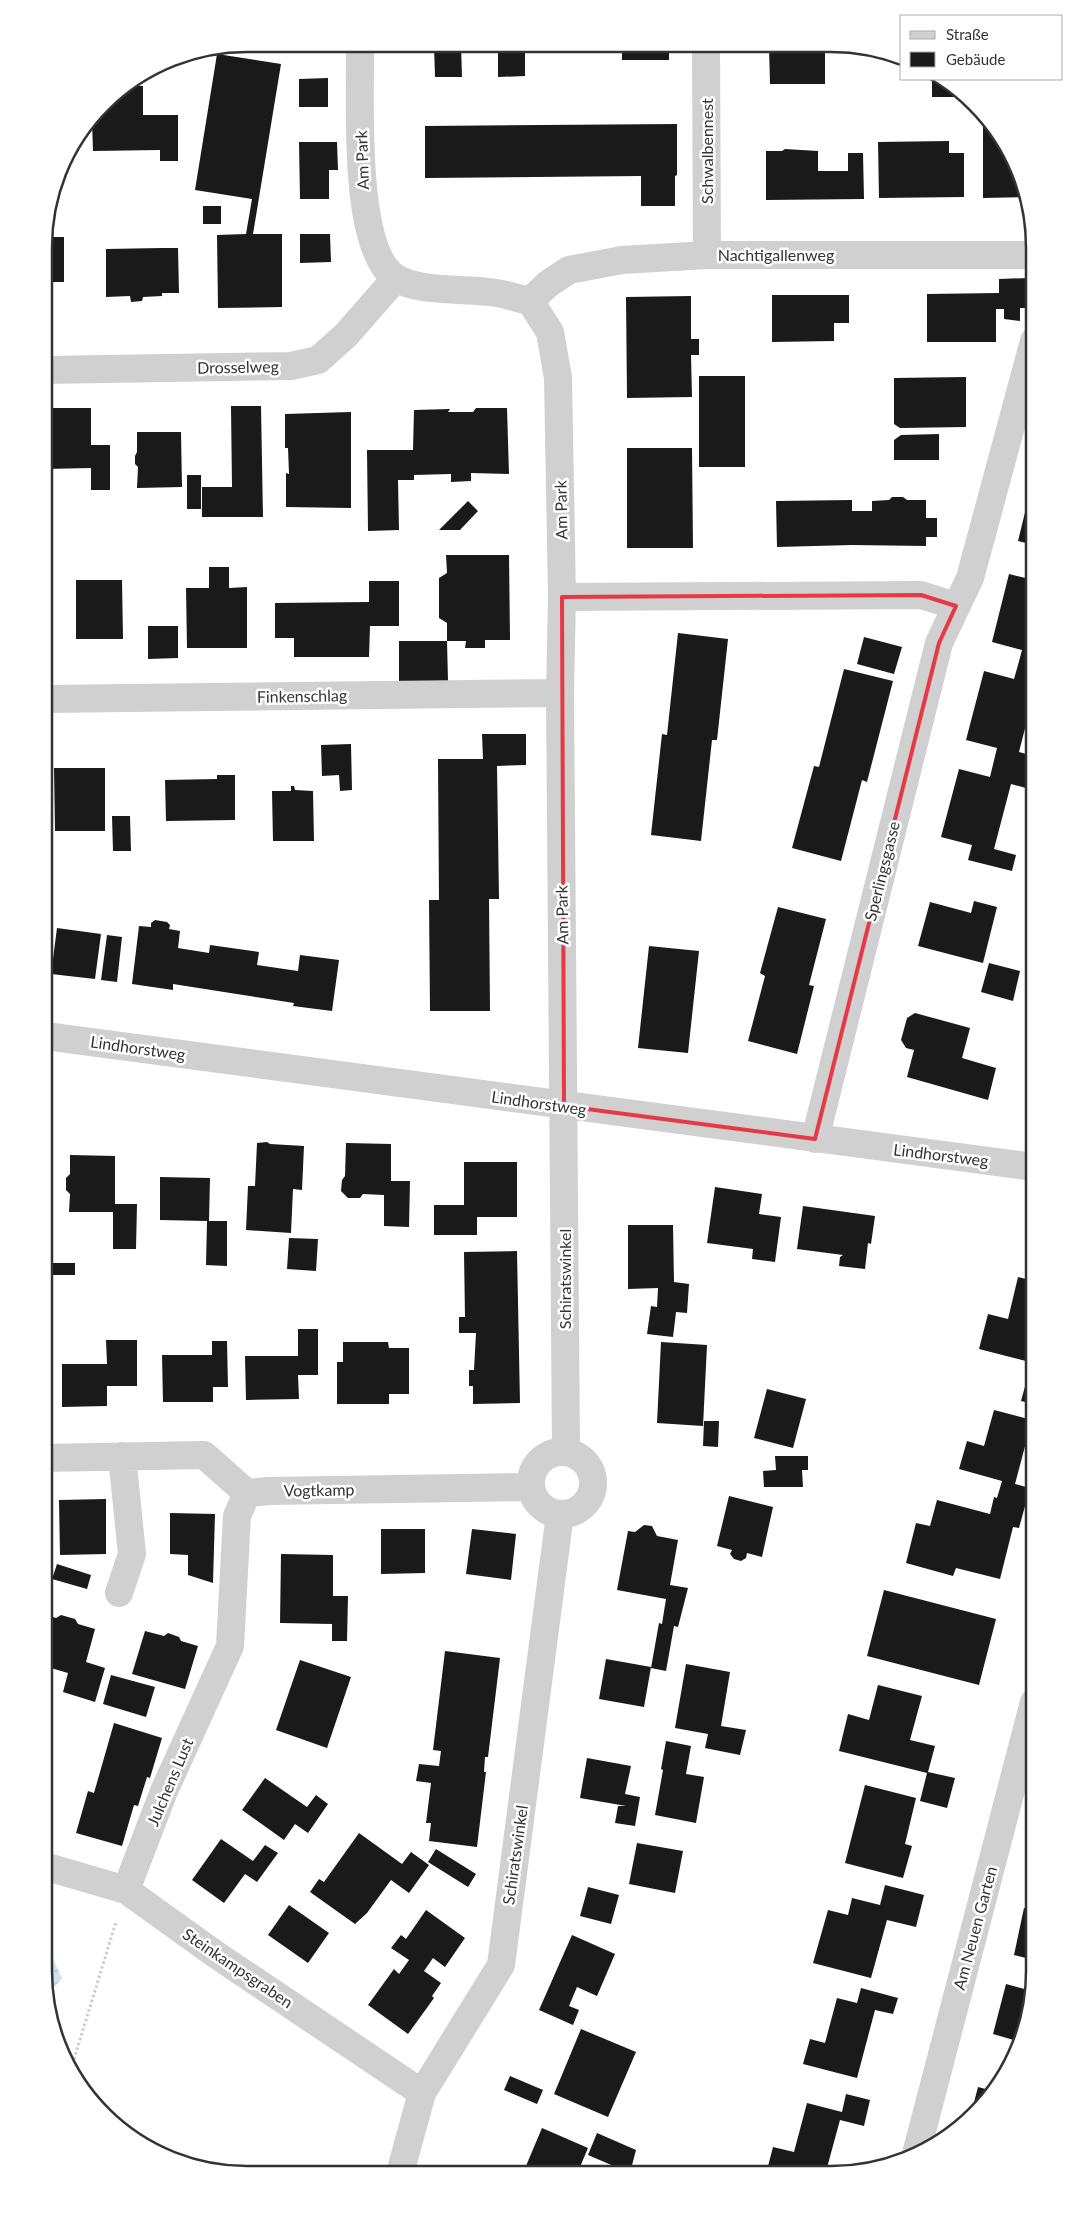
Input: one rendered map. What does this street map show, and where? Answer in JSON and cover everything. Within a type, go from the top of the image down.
[{"type":"street","name":"Am Park","points":[[360,52],[361,168],[364,208],[377,255],[396,278],[422,288],[497,293],[530,301],[550,332],[558,378],[562,597],[560,692],[564,1106]]},
{"type":"street","name":"Schwalbennest","points":[[706,52],[707,255]]},
{"type":"street","name":"Nachtigallenweg","points":[[530,301],[548,284],[569,270],[622,260],[707,255],[1026,255]]},
{"type":"street","name":"Drosselweg","points":[[52,370],[291,366],[318,360],[346,335],[396,278]]},
{"type":"street","name":"Sperlingsgasse","points":[[814,1139],[939,643],[970,578],[1026,371]]},
{"type":"street","points":[[562,597],[921,595],[956,606]]},
{"type":"street","name":"Finkenschlag","points":[[52,699],[560,692]]},
{"type":"street","name":"Lindhorstweg","points":[[52,1037],[1026,1166]]},
{"type":"street","name":"Schiratswinkel","points":[[564,1106],[566,1452]]},
{"type":"street","points":[[566,1452],[577,1456],[586,1464],[592,1474],[593,1486],[590,1498],[583,1507],[573,1513],[560,1514],[550,1512],[540,1506],[534,1497],[531,1487],[532,1476],[544,1458],[554,1453],[566,1452]]},
{"type":"street","points":[[52,1458],[204,1455],[247,1493]]},
{"type":"street","points":[[120,1593],[132,1554],[122,1456]]},
{"type":"street","name":"Vogtkamp","points":[[247,1493],[278,1490],[531,1487]]},
{"type":"street","name":"Julchens Lust","points":[[126,1890],[164,1791],[230,1646],[237,1516],[247,1493]]},
{"type":"street","name":"Schiratswinkel","points":[[402,2166],[422,2093],[500,1965],[560,1514]]},
{"type":"street","name":"Am Neuen Garten","points":[[918,2145],[1026,1733]]},
{"type":"street","name":"Steinkampsgraben","points":[[52,1868],[126,1890],[215,1954],[422,2093]]},
{"type":"path","points":[[74,2060],[126,1890]]},
{"type":"highlighted area","points":[[921,595],[956,606],[939,643],[815,1139],[564,1106],[562,597]]},
{"type":"water","points":[[52,1957],[62,1978],[53,1988]]},
{"type":"building","points":[[434,52],[461,52],[462,77],[435,77]]},
{"type":"building","points":[[498,52],[525,52],[525,76],[498,77]]},
{"type":"building","points":[[622,52],[669,52],[669,60],[622,60]]},
{"type":"building","points":[[769,52],[825,52],[825,84],[770,84]]},
{"type":"building","points":[[217,55],[281,64],[253,234],[282,234],[282,307],[218,308],[217,235],[246,234],[252,199],[195,190]]},
{"type":"building","points":[[328,78],[328,107],[299,107],[299,79]]},
{"type":"building","points":[[932,81],[954,97],[932,97]]},
{"type":"building","points":[[138,86],[143,86],[143,115],[178,115],[178,161],[160,161],[160,150],[93,151],[92,130],[109,109]]},
{"type":"building","points":[[677,124],[675,206],[641,206],[641,176],[425,178],[425,126]]},
{"type":"building","points":[[983,126],[993,139],[1005,161],[1019,197],[983,198]]},
{"type":"building","points":[[949,141],[949,153],[964,153],[964,197],[879,198],[878,142]]},
{"type":"building","points":[[299,142],[337,142],[338,170],[329,170],[329,199],[300,199]]},
{"type":"building","points":[[785,149],[818,151],[818,171],[848,171],[848,153],[863,153],[864,199],[766,200],[766,151],[782,151]]},
{"type":"building","points":[[203,206],[221,206],[221,224],[203,224]]},
{"type":"building","points":[[300,234],[330,234],[331,262],[300,263]]},
{"type":"building","points":[[53,237],[64,237],[64,282],[52,282]]},
{"type":"building","points":[[178,248],[179,293],[162,293],[162,296],[143,297],[142,301],[131,302],[130,296],[106,297],[106,249]]},
{"type":"building","points":[[1026,278],[1026,308],[1020,308],[1020,321],[1004,319],[1004,309],[996,309],[996,342],[927,342],[927,294],[999,293],[999,279]]},
{"type":"building","points":[[772,295],[849,295],[849,323],[834,323],[834,341],[772,342]]},
{"type":"building","points":[[691,296],[691,339],[699,339],[699,355],[691,355],[692,397],[627,398],[626,297]]},
{"type":"building","points":[[699,376],[745,376],[745,467],[699,467]]},
{"type":"building","points":[[966,377],[966,427],[900,428],[894,424],[894,378]]},
{"type":"building","points":[[231,406],[261,406],[263,517],[202,517],[202,487],[232,487]]},
{"type":"building","points":[[52,408],[91,408],[91,445],[110,445],[110,490],[91,490],[91,468],[52,469]]},
{"type":"building","points":[[476,408],[507,408],[509,474],[471,473],[471,481],[451,482],[451,474],[414,475],[414,480],[398,480],[399,530],[368,531],[367,450],[413,450],[414,410],[450,409],[448,412],[473,412]]},
{"type":"building","points":[[351,412],[351,508],[286,507],[286,473],[289,474],[288,448],[285,448],[285,414]]},
{"type":"building","points":[[137,432],[181,432],[182,487],[137,488],[138,467],[135,464],[135,456],[137,452]]},
{"type":"building","points":[[939,434],[939,460],[894,460],[894,440],[901,435]]},
{"type":"building","points":[[627,448],[692,448],[693,548],[627,548]]},
{"type":"building","points":[[187,475],[201,475],[201,509],[187,509]]},
{"type":"building","points":[[892,497],[903,497],[907,500],[926,500],[926,518],[937,518],[937,537],[926,537],[926,546],[777,547],[776,501],[852,500],[852,511],[872,511],[872,501],[889,500]]},
{"type":"building","points":[[468,501],[478,511],[460,530],[439,530]]},
{"type":"building","points":[[1026,508],[1026,543],[1018,541]]},
{"type":"building","points":[[446,555],[509,555],[510,640],[485,640],[485,648],[465,648],[466,641],[447,641],[447,623],[439,618],[439,578],[447,573]]},
{"type":"building","points":[[209,567],[229,567],[229,588],[247,587],[247,648],[187,648],[186,588],[209,588]]},
{"type":"building","points":[[1009,574],[1026,578],[1026,724],[1019,752],[1026,754],[1026,788],[1011,784],[994,849],[1016,855],[1012,871],[968,860],[972,845],[941,837],[959,769],[990,777],[997,748],[966,740],[984,671],[1014,679],[1022,650],[992,642]]},
{"type":"building","points":[[76,580],[122,580],[123,639],[76,639]]},
{"type":"building","points":[[369,581],[399,581],[399,626],[370,626],[369,657],[294,657],[294,638],[275,638],[275,603],[369,602]]},
{"type":"building","points":[[52,624],[53,659],[52,659]]},
{"type":"building","points":[[148,626],[178,626],[178,658],[148,659]]},
{"type":"building","points":[[678,633],[728,639],[717,740],[712,740],[701,841],[651,835],[662,734],[667,735]]},
{"type":"building","points":[[864,637],[902,647],[894,674],[857,664]]},
{"type":"building","points":[[399,641],[447,641],[448,681],[399,682]]},
{"type":"building","points":[[844,669],[893,681],[867,782],[862,780],[841,861],[792,848],[814,766],[819,767]]},
{"type":"building","points":[[482,734],[526,734],[526,765],[497,766],[499,899],[489,899],[490,1011],[430,1011],[429,900],[439,900],[438,759],[483,759]]},
{"type":"building","points":[[351,744],[352,790],[340,791],[339,775],[322,776],[321,745]]},
{"type":"building","points":[[54,768],[105,768],[105,831],[55,831]]},
{"type":"building","points":[[217,775],[235,775],[235,820],[166,821],[165,780],[217,779]]},
{"type":"building","points":[[291,786],[294,786],[295,790],[313,791],[314,841],[273,841],[272,791],[291,791]]},
{"type":"building","points":[[112,816],[130,816],[131,851],[113,851]]},
{"type":"building","points":[[974,901],[997,907],[983,963],[918,946],[930,902],[971,913]]},
{"type":"building","points":[[778,907],[826,919],[809,985],[814,986],[797,1054],[748,1041],[765,976],[760,973]]},
{"type":"building","points":[[155,920],[167,922],[170,925],[169,929],[180,931],[178,948],[209,953],[210,945],[259,952],[257,965],[298,971],[300,955],[339,960],[332,1011],[293,1006],[294,1003],[173,984],[173,990],[132,984],[139,926],[151,927],[151,923]]},
{"type":"building","points":[[57,928],[101,934],[95,979],[52,974]]},
{"type":"building","points":[[107,935],[122,937],[117,982],[101,980]]},
{"type":"building","points":[[649,946],[699,951],[688,1053],[638,1048]]},
{"type":"building","points":[[989,963],[1020,971],[1013,1001],[981,992]]},
{"type":"building","points":[[915,1013],[970,1028],[962,1058],[996,1068],[988,1100],[907,1077],[914,1050],[906,1048],[901,1040],[907,1018]]},
{"type":"building","points":[[267,1142],[270,1144],[304,1146],[302,1190],[293,1189],[291,1233],[246,1230],[248,1186],[255,1186],[257,1143]]},
{"type":"building","points":[[346,1143],[391,1144],[391,1181],[410,1181],[409,1227],[384,1226],[384,1195],[363,1194],[360,1198],[348,1198],[341,1191],[342,1180],[345,1176]]},
{"type":"building","points":[[70,1155],[115,1156],[115,1204],[137,1204],[136,1249],[113,1249],[113,1212],[69,1212],[70,1194],[66,1190],[66,1178],[70,1174]]},
{"type":"building","points":[[464,1162],[517,1162],[517,1217],[477,1217],[477,1235],[434,1235],[434,1205],[464,1205]]},
{"type":"building","points":[[160,1177],[210,1178],[209,1221],[227,1221],[227,1266],[206,1265],[207,1221],[160,1220]]},
{"type":"building","points":[[715,1187],[762,1194],[759,1214],[781,1217],[775,1262],[752,1259],[753,1249],[707,1243]]},
{"type":"building","points":[[803,1206],[875,1216],[871,1244],[868,1243],[865,1269],[839,1266],[840,1257],[843,1255],[797,1249]]},
{"type":"building","points":[[628,1225],[673,1225],[674,1282],[689,1284],[687,1313],[676,1312],[673,1337],[647,1334],[651,1306],[657,1307],[658,1288],[628,1289]]},
{"type":"building","points":[[289,1238],[318,1239],[316,1271],[287,1269]]},
{"type":"building","points":[[517,1251],[520,1403],[473,1404],[473,1386],[469,1386],[469,1370],[474,1370],[476,1333],[459,1333],[459,1317],[465,1317],[464,1252]]},
{"type":"building","points":[[52,1263],[75,1263],[75,1275],[52,1275]]},
{"type":"building","points":[[1018,1277],[1026,1279],[1026,1361],[979,1349],[988,1314],[1008,1319]]},
{"type":"building","points":[[298,1329],[318,1329],[318,1375],[298,1375],[299,1399],[246,1400],[245,1356],[298,1356]]},
{"type":"building","points":[[106,1340],[137,1340],[137,1386],[107,1386],[107,1406],[62,1407],[62,1364],[107,1364]]},
{"type":"building","points":[[212,1341],[227,1341],[228,1387],[213,1387],[213,1402],[163,1402],[162,1355],[212,1355]]},
{"type":"building","points":[[343,1342],[388,1342],[389,1348],[409,1348],[409,1394],[389,1394],[389,1404],[337,1404],[337,1362],[343,1362]]},
{"type":"building","points":[[661,1342],[707,1345],[703,1426],[657,1423]]},
{"type":"building","points":[[1026,1383],[1026,1402],[1021,1401]]},
{"type":"building","points":[[767,1389],[806,1399],[793,1448],[754,1438]]},
{"type":"building","points":[[994,1410],[1026,1418],[1026,1443],[1015,1484],[1026,1487],[1026,1503],[1019,1528],[1013,1527],[1000,1579],[956,1568],[953,1576],[906,1563],[916,1523],[930,1526],[937,1500],[990,1514],[994,1497],[997,1498],[1002,1481],[959,1469],[967,1441],[984,1446]]},
{"type":"building","points":[[704,1421],[719,1421],[718,1447],[703,1446]]},
{"type":"building","points":[[775,1456],[808,1456],[808,1470],[802,1470],[803,1487],[764,1487],[763,1471],[776,1470]]},
{"type":"building","points":[[729,1496],[773,1507],[762,1557],[747,1553],[746,1558],[741,1561],[734,1559],[730,1554],[732,1550],[717,1546]]},
{"type":"building","points":[[106,1499],[106,1554],[60,1555],[59,1500]]},
{"type":"building","points":[[170,1513],[215,1514],[213,1583],[188,1575],[188,1555],[170,1554]]},
{"type":"building","points":[[644,1525],[652,1526],[657,1536],[678,1540],[670,1585],[688,1588],[678,1627],[674,1626],[666,1671],[651,1668],[659,1623],[662,1624],[666,1599],[617,1590],[628,1531],[635,1532]]},
{"type":"building","points":[[381,1529],[425,1529],[425,1573],[381,1574]]},
{"type":"building","points":[[472,1529],[516,1534],[511,1580],[466,1574]]},
{"type":"building","points":[[281,1554],[333,1555],[333,1596],[348,1596],[347,1641],[332,1641],[332,1624],[280,1623]]},
{"type":"building","points":[[57,1564],[91,1575],[87,1589],[52,1579]]},
{"type":"building","points":[[884,1590],[996,1619],[979,1685],[867,1656]]},
{"type":"building","points":[[61,1615],[75,1619],[78,1624],[95,1629],[86,1662],[105,1668],[95,1702],[63,1692],[68,1673],[52,1668],[52,1617],[56,1618]]},
{"type":"building","points":[[145,1631],[164,1636],[168,1633],[179,1637],[181,1641],[198,1646],[185,1689],[132,1674]]},
{"type":"building","points":[[445,1651],[500,1658],[488,1757],[485,1757],[484,1772],[486,1772],[477,1847],[429,1841],[431,1823],[426,1823],[431,1783],[416,1781],[419,1764],[439,1766],[441,1751],[433,1750]]},
{"type":"building","points":[[606,1659],[651,1667],[644,1707],[599,1699]]},
{"type":"building","points":[[300,1660],[351,1677],[327,1748],[276,1730]]},
{"type":"building","points":[[686,1664],[730,1672],[721,1726],[746,1730],[740,1755],[705,1748],[708,1734],[675,1728]]},
{"type":"building","points":[[111,1675],[155,1687],[146,1717],[103,1704]]},
{"type":"building","points":[[878,1685],[922,1696],[910,1740],[935,1746],[928,1772],[955,1778],[947,1808],[920,1801],[927,1773],[839,1751],[848,1714],[869,1720]]},
{"type":"building","points":[[114,1723],[162,1738],[150,1778],[147,1777],[138,1806],[134,1805],[122,1846],[76,1833],[88,1791],[94,1793]]},
{"type":"building","points":[[666,1741],[691,1746],[686,1774],[704,1777],[696,1823],[655,1815]]},
{"type":"building","points":[[587,1758],[631,1766],[625,1794],[640,1797],[635,1826],[615,1823],[618,1806],[626,1806],[580,1798]]},
{"type":"building","points":[[265,1778],[307,1807],[316,1795],[328,1804],[308,1833],[295,1824],[284,1840],[242,1810]]},
{"type":"building","points":[[865,1785],[916,1798],[905,1844],[912,1846],[903,1878],[845,1863]]},
{"type":"building","points":[[359,1833],[402,1864],[411,1852],[429,1865],[409,1893],[391,1880],[367,1913],[355,1924],[310,1892],[319,1879],[324,1882]]},
{"type":"building","points":[[221,1839],[253,1861],[265,1845],[278,1853],[257,1882],[245,1874],[224,1903],[192,1880]]},
{"type":"building","points":[[637,1843],[683,1851],[675,1893],[629,1884]]},
{"type":"building","points":[[436,1849],[476,1874],[468,1887],[428,1862]]},
{"type":"building","points":[[885,1885],[924,1895],[916,1927],[887,1920],[871,1978],[813,1963],[828,1910],[848,1915],[852,1898],[880,1905]]},
{"type":"building","points":[[588,1887],[619,1895],[611,1924],[580,1916]]},
{"type":"building","points":[[289,1905],[329,1933],[308,1963],[268,1935]]},
{"type":"building","points":[[1024,1908],[1026,1908],[1026,1958],[1014,1955]]},
{"type":"building","points":[[426,1910],[465,1938],[445,1967],[433,1958],[424,1971],[441,1983],[432,1996],[434,1998],[408,2034],[368,2005],[394,1969],[399,1974],[409,1960],[391,1948],[401,1935],[406,1939]]},
{"type":"building","points":[[572,1935],[615,1954],[597,1996],[577,1987],[569,2006],[579,2010],[573,2025],[539,2010]]},
{"type":"building","points":[[1006,1984],[1025,1989],[1022,2010],[1013,2040],[993,2034]]},
{"type":"building","points":[[861,1988],[898,1998],[893,2014],[875,2010],[857,2078],[803,2064],[810,2039],[825,2043],[837,1998],[857,2003]]},
{"type":"building","points":[[581,2029],[636,2052],[608,2117],[554,2094]]},
{"type":"building","points":[[510,2076],[543,2090],[537,2104],[504,2090]]},
{"type":"building","points":[[978,2087],[986,2089],[977,2100],[974,2104]]},
{"type":"building","points":[[846,2094],[870,2100],[864,2126],[840,2120],[827,2166],[768,2166],[773,2147],[794,2152],[807,2103],[842,2112]]},
{"type":"building","points":[[542,2128],[588,2148],[580,2166],[526,2166]]},
{"type":"building","points":[[597,2133],[636,2150],[632,2166],[614,2166],[588,2155]]}]
